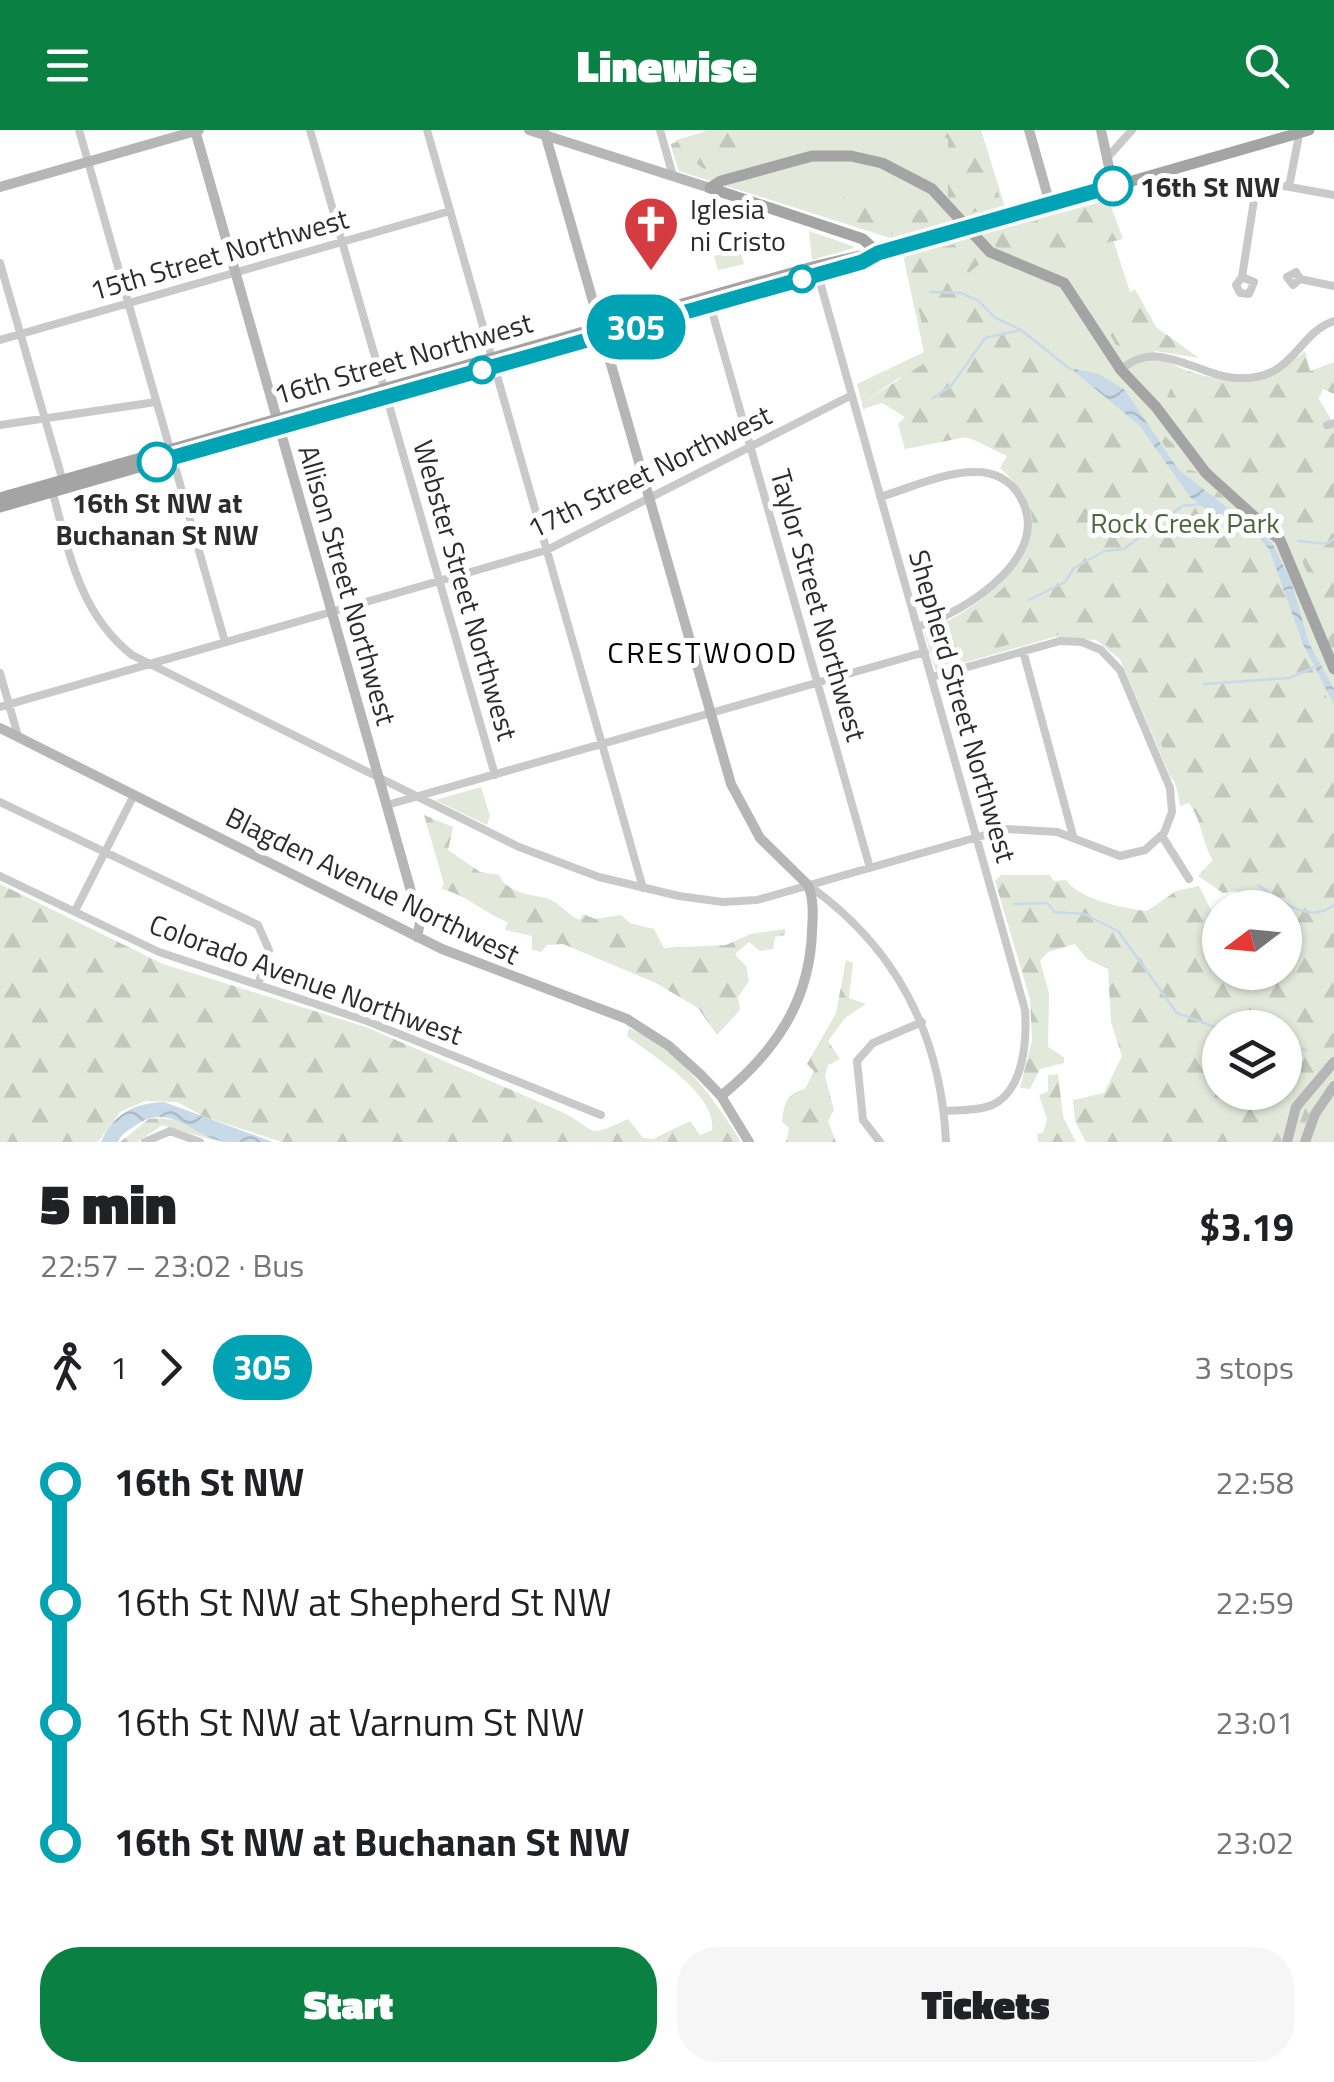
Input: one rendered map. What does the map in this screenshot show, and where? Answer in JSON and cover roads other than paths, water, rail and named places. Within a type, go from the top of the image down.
[{"type":"main road","name":"16th Street Northwest","points":[[0,498],[58,486],[1303,131]]},
{"type":"main road","points":[[710,188],[740,175],[802,158],[834,155],[870,159],[904,171],[946,201],[990,252],[1064,283],[1121,370],[1156,406],[1206,473],[1276,536],[1291,560],[1312,625],[1334,668]]},
{"type":"main road","points":[[740,175],[740,199]]},
{"type":"main road","points":[[710,188],[864,240],[878,253]]},
{"type":"main road","name":"16th Street Northwest","points":[[0,508],[58,486]]},
{"type":"street","points":[[78,130],[225,642]]},
{"type":"street","points":[[0,187],[196,130]]},
{"type":"street","name":"Allison Street Northwest","points":[[196,130],[420,923],[417,936]]},
{"type":"street","name":"Webster Street Northwest","points":[[310,130],[495,775]]},
{"type":"street","points":[[428,130],[643,888]]},
{"type":"street","points":[[529,130],[710,188]]},
{"type":"street","points":[[660,130],[673,176]]},
{"type":"street","points":[[1029,130],[1050,204]]},
{"type":"street","points":[[1102,130],[1113,186]]},
{"type":"street","points":[[1107,158],[1132,130]]},
{"type":"street","points":[[1289,187],[1303,131]]},
{"type":"street","points":[[544,133],[710,714],[744,813],[769,848],[878,948],[922,1022],[944,1112],[946,1142]]},
{"type":"street","points":[[1242,277],[1257,181],[1334,195]]},
{"type":"street","name":"15th Street Northwest","points":[[0,340],[450,211]]},
{"type":"street","points":[[0,263],[44,418],[79,584],[92,614],[118,644],[148,664],[415,798],[554,862],[643,888],[731,902],[808,885],[977,836],[1025,828],[1072,836],[1102,852],[1123,856],[1145,850],[1162,836],[1172,812],[1170,788],[1120,670],[1094,646],[1064,640],[932,677]]},
{"type":"street","name":"Shepherd Street Northwest","points":[[817,270],[1022,994],[1025,1044],[1014,1082],[1000,1100],[984,1107],[944,1112]]},
{"type":"street","points":[[1300,280],[1334,286]]},
{"type":"street","name":"Taylor Street Northwest","points":[[709,301],[870,868]]},
{"type":"street","points":[[1121,370],[1134,360],[1158,356],[1244,378],[1289,364],[1315,331],[1334,321]]},
{"type":"street","name":"17th Street Northwest","points":[[4,706],[547,550],[852,395]]},
{"type":"street","points":[[0,425],[156,402]]},
{"type":"street","points":[[880,496],[977,472],[1010,484],[1025,510],[1022,542],[1002,576],[967,607],[918,627]]},
{"type":"street","points":[[1023,651],[1073,824],[1072,836]]},
{"type":"street","points":[[387,806],[925,652]]},
{"type":"street","points":[[0,673],[4,706],[18,737]]},
{"type":"street","name":"Blagden Avenue Northwest","points":[[0,728],[475,964],[628,1019],[669,1046],[721,1096],[749,1142]]},
{"type":"street","points":[[75,911],[134,795]]},
{"type":"street","points":[[0,802],[260,928],[269,950],[258,985]]},
{"type":"street","points":[[1162,836],[1189,879]]},
{"type":"street","name":"Colorado Avenue Northwest","points":[[0,876],[158,952],[401,1034],[600,1116]]},
{"type":"street","points":[[721,1096],[765,1057],[796,1005],[811,948],[808,885]]},
{"type":"street","points":[[880,1142],[863,1120],[857,1061],[872,1042],[922,1022]]},
{"type":"street","points":[[1287,1142],[1296,1107],[1334,1062]]},
{"type":"street","points":[[1305,1142],[1318,1110],[1334,1086]]},
{"type":"street","points":[[146,1142],[165,1131],[200,1142]]},
{"type":"water","points":[[1070,368],[1099,374],[1125,390],[1178,469],[1272,543],[1291,581],[1309,643],[1334,689],[1334,705],[1303,644],[1269,549],[1259,537],[1226,524],[1190,497],[1139,425]]},
{"type":"water","points":[[164,1102],[273,1142],[224,1142],[170,1118],[159,1117],[135,1126],[118,1142],[101,1142],[118,1117],[143,1105]]},
{"type":"waterway","points":[[930,292],[961,293],[979,301],[994,317],[1021,330],[1070,369]]},
{"type":"waterway","points":[[933,398],[951,386],[985,338],[1021,330]]},
{"type":"waterway","points":[[1029,600],[1065,582],[1074,568],[1105,551],[1124,549],[1182,506],[1202,504]]},
{"type":"waterway","points":[[1298,541],[1326,544],[1334,539]]},
{"type":"waterway","points":[[1204,684],[1289,678],[1315,667]]},
{"type":"waterway","points":[[1258,885],[1305,911],[1315,912],[1334,905]]},
{"type":"waterway","points":[[1014,904],[1047,903],[1055,912],[1084,914],[1118,931],[1177,1013],[1202,1022]]},
{"type":"waterway","points":[[1302,1049],[1306,1050]]},
{"type":"place","name":"16th St NW","points":[[1113,186]]},
{"type":"place","name":"Iglesia ni Cristo","points":[[651,273]]},
{"type":"place","name":"16th St NW at Buchanan St NW","points":[[157,462]]},
{"type":"district","name":"CRESTWOOD","points":[[703,652]]},
{"type":"park label","name":"Rock Creek Park","points":[[1185,522]]}]
